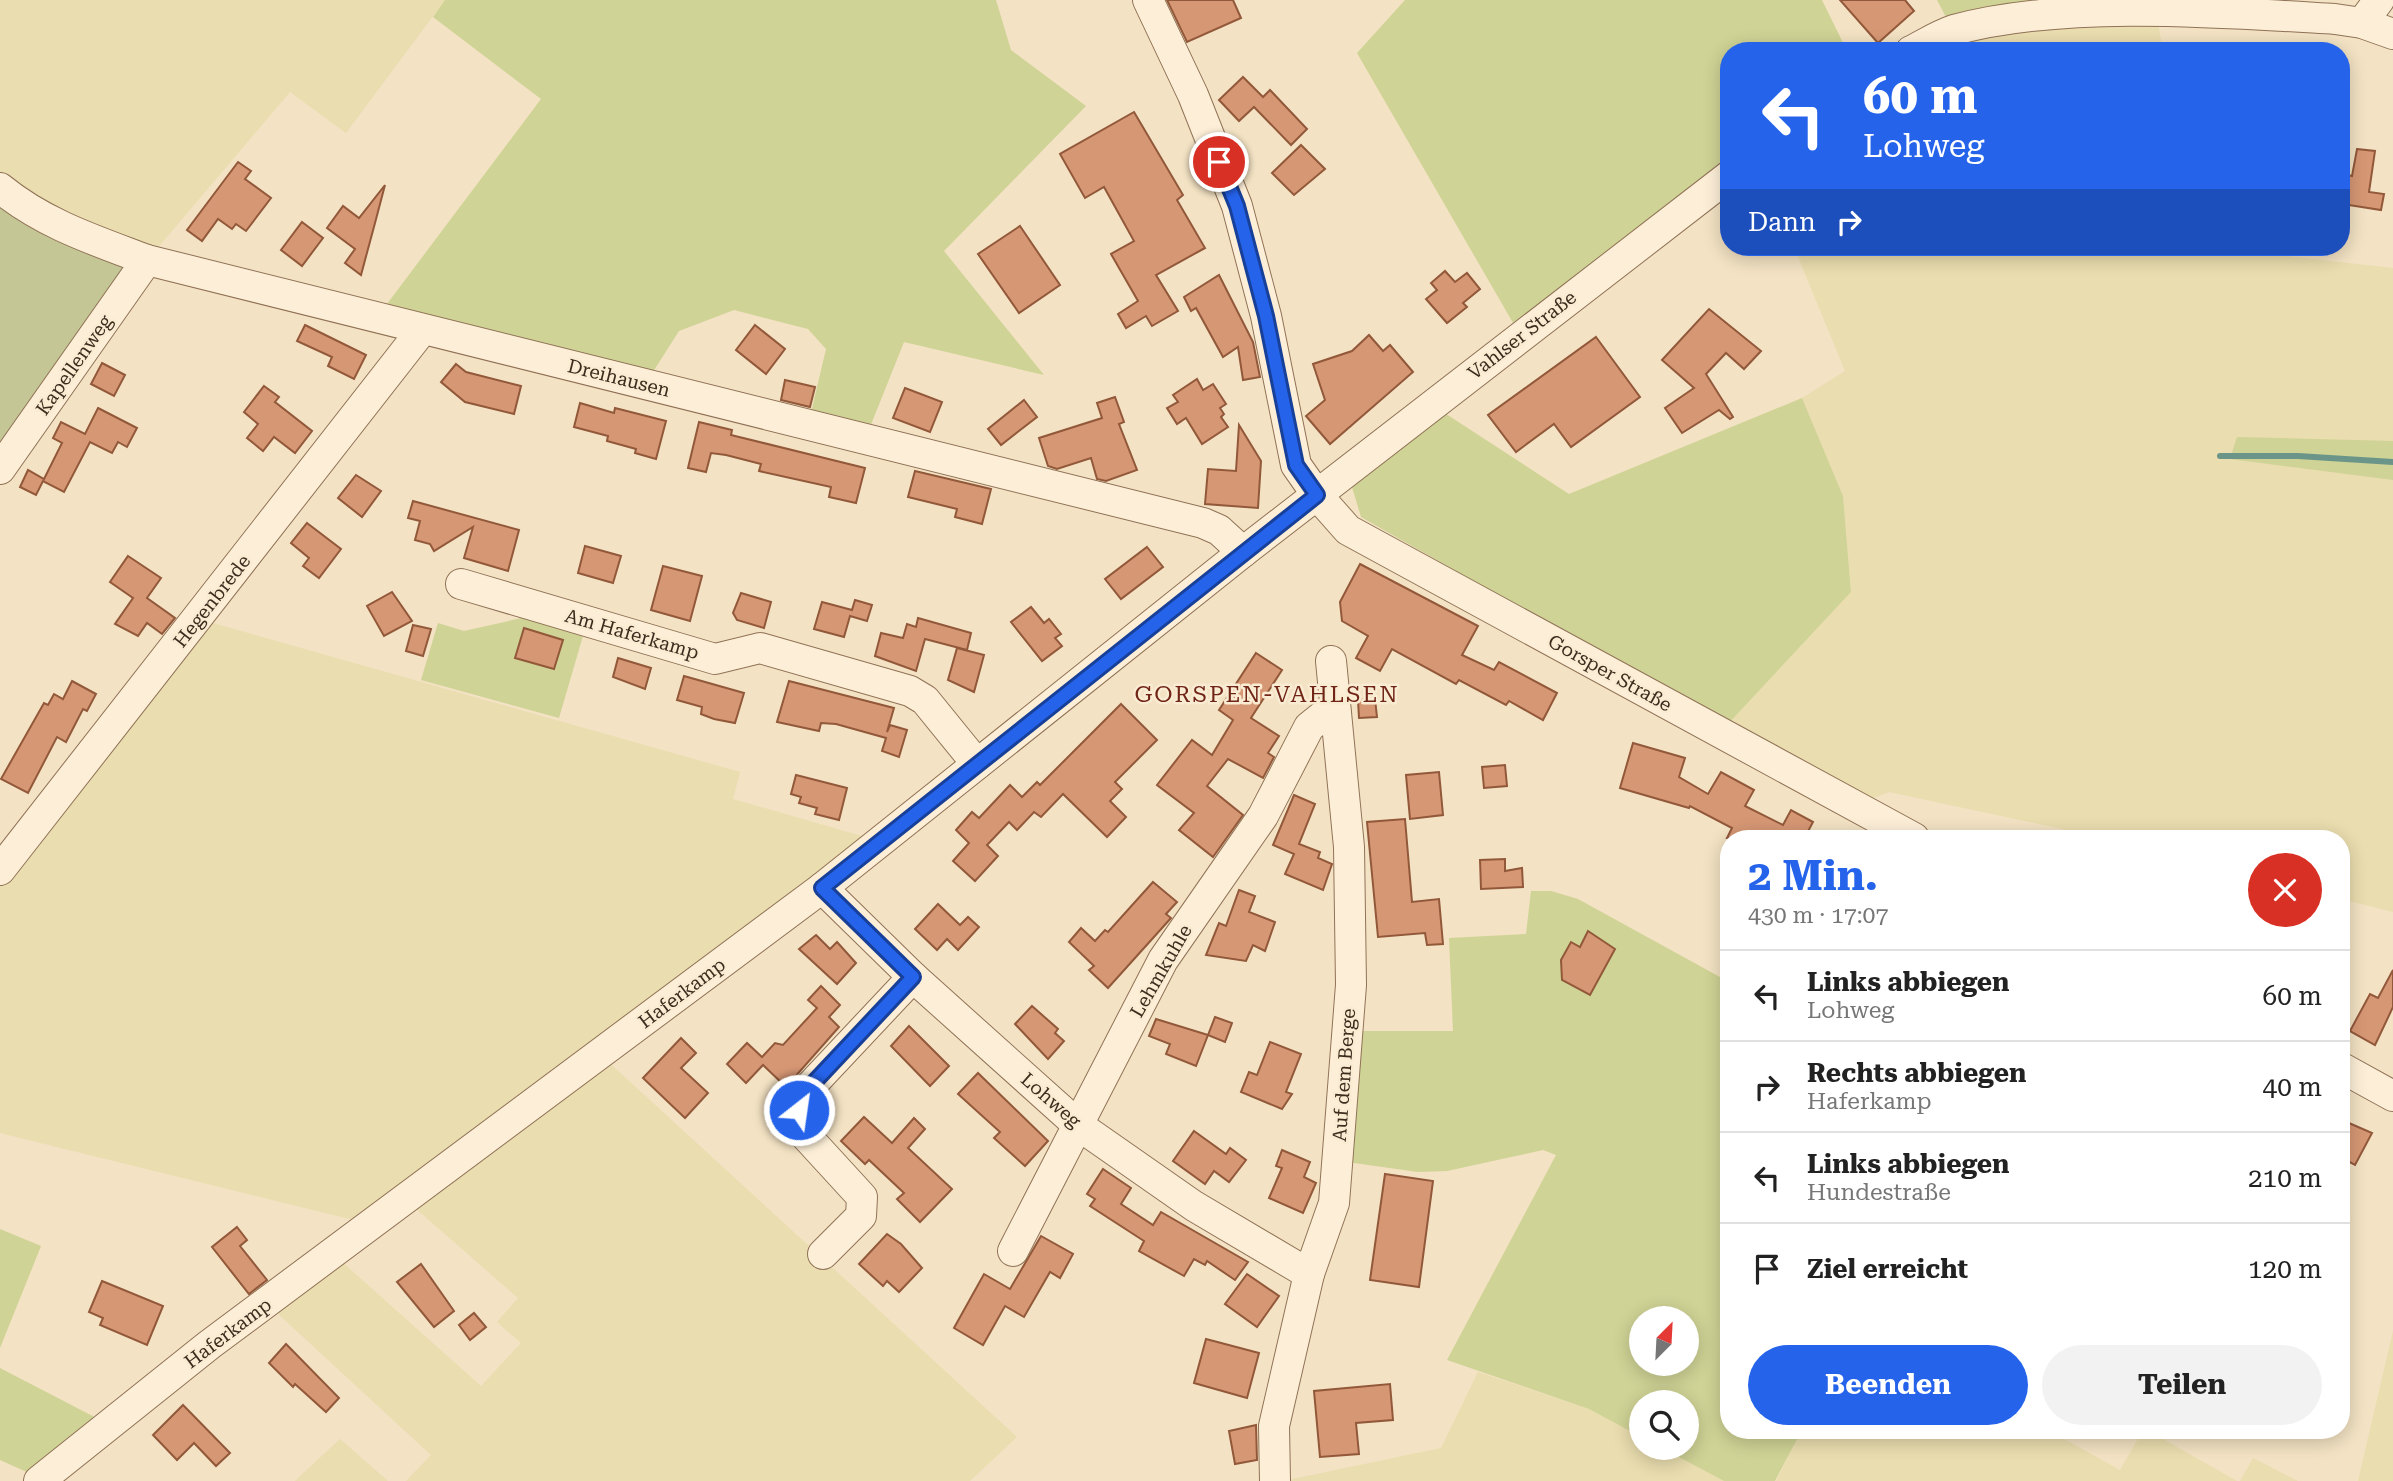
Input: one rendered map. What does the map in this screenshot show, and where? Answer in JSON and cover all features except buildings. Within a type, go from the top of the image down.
[{"type":"street","name":"Gorsper Straße","points":[[1148,0],[1193,95],[1237,206],[1266,316],[1296,465],[1317,495],[1348,530],[1898,830]]},
{"type":"street","points":[[1929,42],[1954,29],[2032,11],[2118,6],[2371,11],[2393,34]]},
{"type":"street","name":"Vahlser Straße","points":[[1317,495],[1720,183]]},
{"type":"street","name":"Dreihausen","points":[[0,188],[26,208],[58,226],[147,260],[1203,523],[1219,530],[1243,552]]},
{"type":"street","name":"Kapellenweg","points":[[0,469],[147,260]]},
{"type":"street","name":"Hegenbrede","points":[[0,870],[422,330]]},
{"type":"street","name":"Haferkamp","points":[[39,1481],[209,1345],[822,888],[1317,495]]},
{"type":"street","name":"Am Haferkamp","points":[[461,584],[715,659],[760,648],[910,691],[925,700],[977,764]]},
{"type":"street","name":"Auf dem Berge","points":[[1275,1481],[1274,1426],[1309,1274],[1334,1203],[1351,985],[1349,847],[1331,662]]},
{"type":"street","name":"Lehmkuhle","points":[[1013,1251],[1163,960],[1263,816],[1309,727],[1324,715],[1336,715]]},
{"type":"street","name":"Lohweg","points":[[822,888],[913,977],[1078,1125],[1194,1206],[1309,1274]]},
{"type":"street","points":[[823,1254],[861,1216],[862,1197],[796,1125],[803,1094],[913,977]]},
{"type":"street","points":[[2350,1072],[2393,1096]]},
{"type":"shaded area","points":[[0,0],[445,0],[346,133],[290,92],[155,251],[67,224],[0,179]]},
{"type":"shaded area","points":[[2157,18],[2161,42],[1958,42],[2030,19]]},
{"type":"shaded area","points":[[1798,256],[2285,256],[2393,268],[2393,912],[2350,901],[2350,830],[2067,830],[1889,792],[1869,800],[1727,725],[1851,592],[1843,496],[1802,398],[1845,371]]},
{"type":"shaded area","points":[[202,620],[740,772],[733,799],[879,841],[366,1223],[0,1133],[0,877]]},
{"type":"shaded area","points":[[603,1057],[1017,1437],[970,1481],[406,1481],[431,1455],[275,1311],[341,1261],[481,1386],[521,1343],[497,1322],[518,1298],[414,1207]]},
{"type":"shaded area","points":[[2393,1331],[2393,1481],[2358,1481]]},
{"type":"shaded area","points":[[1478,1372],[1589,1409],[1629,1431],[1629,1460],[1684,1460],[1724,1481],[1283,1481],[1441,1448]]},
{"type":"shaded area","points":[[340,1439],[388,1481],[295,1481]]},
{"type":"shaded area","points":[[1797,1439],[2064,1439],[2120,1470],[2138,1439],[2163,1439],[2237,1481],[1776,1481]]},
{"type":"shaded area","points":[[2253,1458],[2298,1481],[2240,1481]]},
{"type":"green space","points":[[445,0],[996,0],[1011,50],[1086,106],[944,251],[1044,375],[904,342],[868,432],[810,417],[826,349],[808,329],[734,310],[679,331],[649,378],[381,312],[541,99],[433,17]]},
{"type":"green space","points":[[1405,0],[1822,0],[1843,42],[1720,42],[1720,168],[1516,328],[1357,53]]},
{"type":"green space","points":[[1937,0],[2050,0],[1948,21]]},
{"type":"green space","points":[[0,196],[137,262],[0,460]]},
{"type":"green space","points":[[1802,398],[1843,496],[1851,592],[1727,725],[1361,517],[1352,487],[1440,410],[1569,494]]},
{"type":"green space","points":[[2237,437],[2393,441],[2393,480],[2230,459]]},
{"type":"green space","points":[[535,615],[585,629],[559,718],[421,680],[438,623],[464,631]]},
{"type":"green space","points":[[1531,891],[1551,891],[1578,899],[1720,977],[1720,1439],[1797,1439],[1775,1481],[1724,1481],[1684,1460],[1699,1460],[1699,1390],[1629,1390],[1629,1431],[1589,1409],[1447,1360],[1556,1155],[1543,1150],[1447,1171],[1418,1172],[1347,1162],[1355,1031],[1453,1031],[1449,938],[1526,934]]},
{"type":"green space","points":[[0,1229],[41,1246],[0,1348]]},
{"type":"green space","points":[[0,1368],[108,1424],[38,1477],[0,1460]]},
{"type":"waterway","points":[[2220,456],[2298,456],[2393,462]]},
{"type":"district","name":"GORSPEN-VAHLSEN","points":[[1267,694]]},
{"type":"route","points":[[799,1110],[803,1094],[913,977],[822,888],[1317,495],[1296,465],[1284,417],[1266,316],[1237,206],[1219,162]]}]
